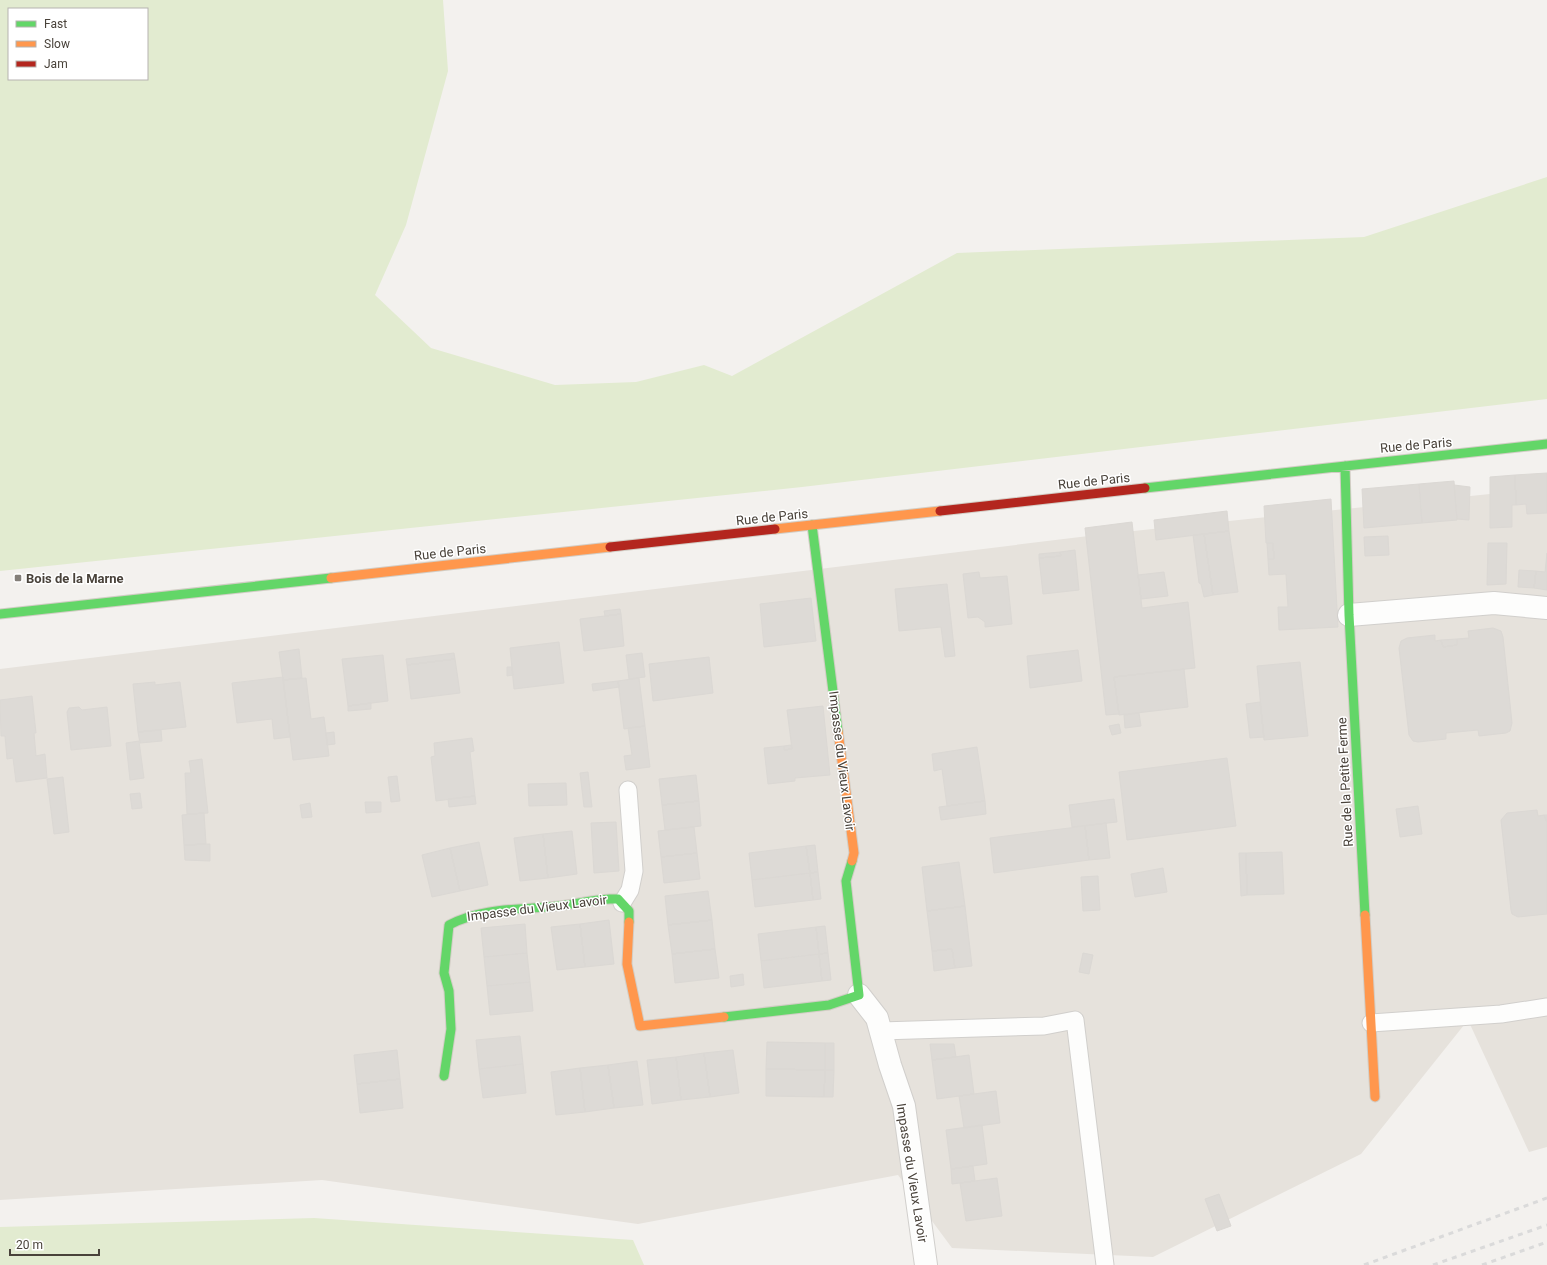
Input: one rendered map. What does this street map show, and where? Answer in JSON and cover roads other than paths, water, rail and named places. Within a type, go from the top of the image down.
[{"type":"street","name":"Rue de Paris","points":[[0,614],[1547,444]]},
{"type":"street","name":"Rue de la Petite Ferme","points":[[1345,466],[1349,615],[1375,1097]]},
{"type":"street","name":"Impasse du Vieux Lavoir","points":[[812,525],[854,853],[846,881],[859,995],[877,1018],[890,1065],[904,1106],[926,1265]]},
{"type":"street","points":[[1349,615],[1494,603],[1547,608]]},
{"type":"street","name":"Impasse du Vieux Lavoir","points":[[444,1076],[451,1029],[449,991],[444,973],[449,925],[460,918],[504,911],[561,906],[601,898],[618,899],[629,911],[627,964],[640,1026],[829,1005],[859,995]]},
{"type":"lane","points":[[622,903],[630,890],[634,871],[628,790]]},
{"type":"lane","points":[[1371,1023],[1501,1014],[1547,1007]]},
{"type":"lane","points":[[881,1031],[1044,1026],[1075,1020],[1106,1265]]},
{"type":"railway","points":[[1364,1265],[1547,1198]]},
{"type":"railway","points":[[1433,1265],[1547,1225]]},
{"type":"railway","points":[[1482,1265],[1547,1242]]},
{"type":"place","name":"Bois de la Marne","points":[[18,578]]}]
